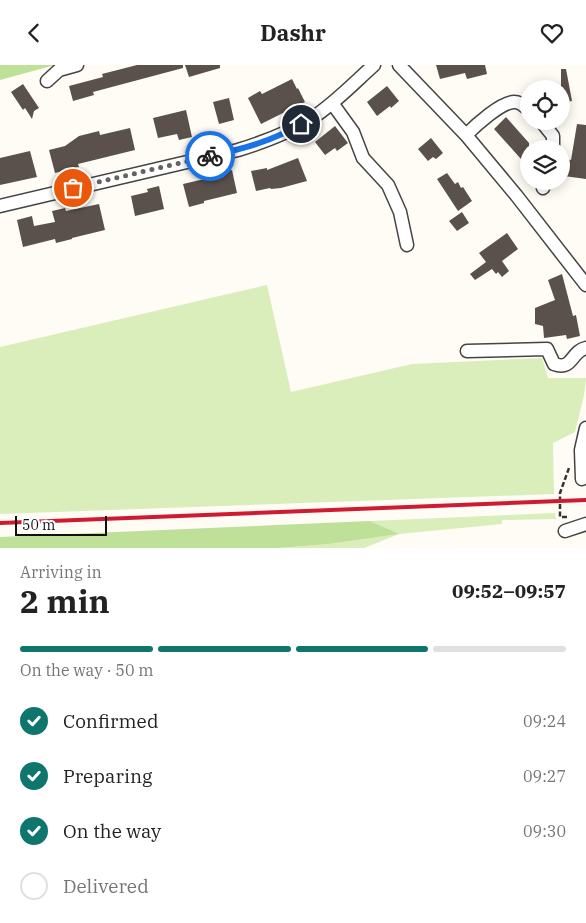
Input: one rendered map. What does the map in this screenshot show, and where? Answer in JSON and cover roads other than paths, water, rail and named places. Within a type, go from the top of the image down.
[{"type":"street","points":[[47,81],[59,70],[76,65]]},
{"type":"street","points":[[0,205],[266,141],[290,131],[313,118],[374,65]]},
{"type":"street","points":[[405,67],[466,135],[516,195],[586,285]]},
{"type":"street","points":[[332,103],[353,132],[363,158],[388,185],[400,212],[407,245]]},
{"type":"street","points":[[466,135],[484,118],[508,103],[520,104]]},
{"type":"street","points":[[467,351],[547,349],[554,364],[560,366],[568,364],[581,349],[586,348]]},
{"type":"street","points":[[582,479],[581,451],[586,428]]},
{"type":"street","points":[[565,531],[586,524]]},
{"type":"railway","points":[[0,523],[586,500]]}]
